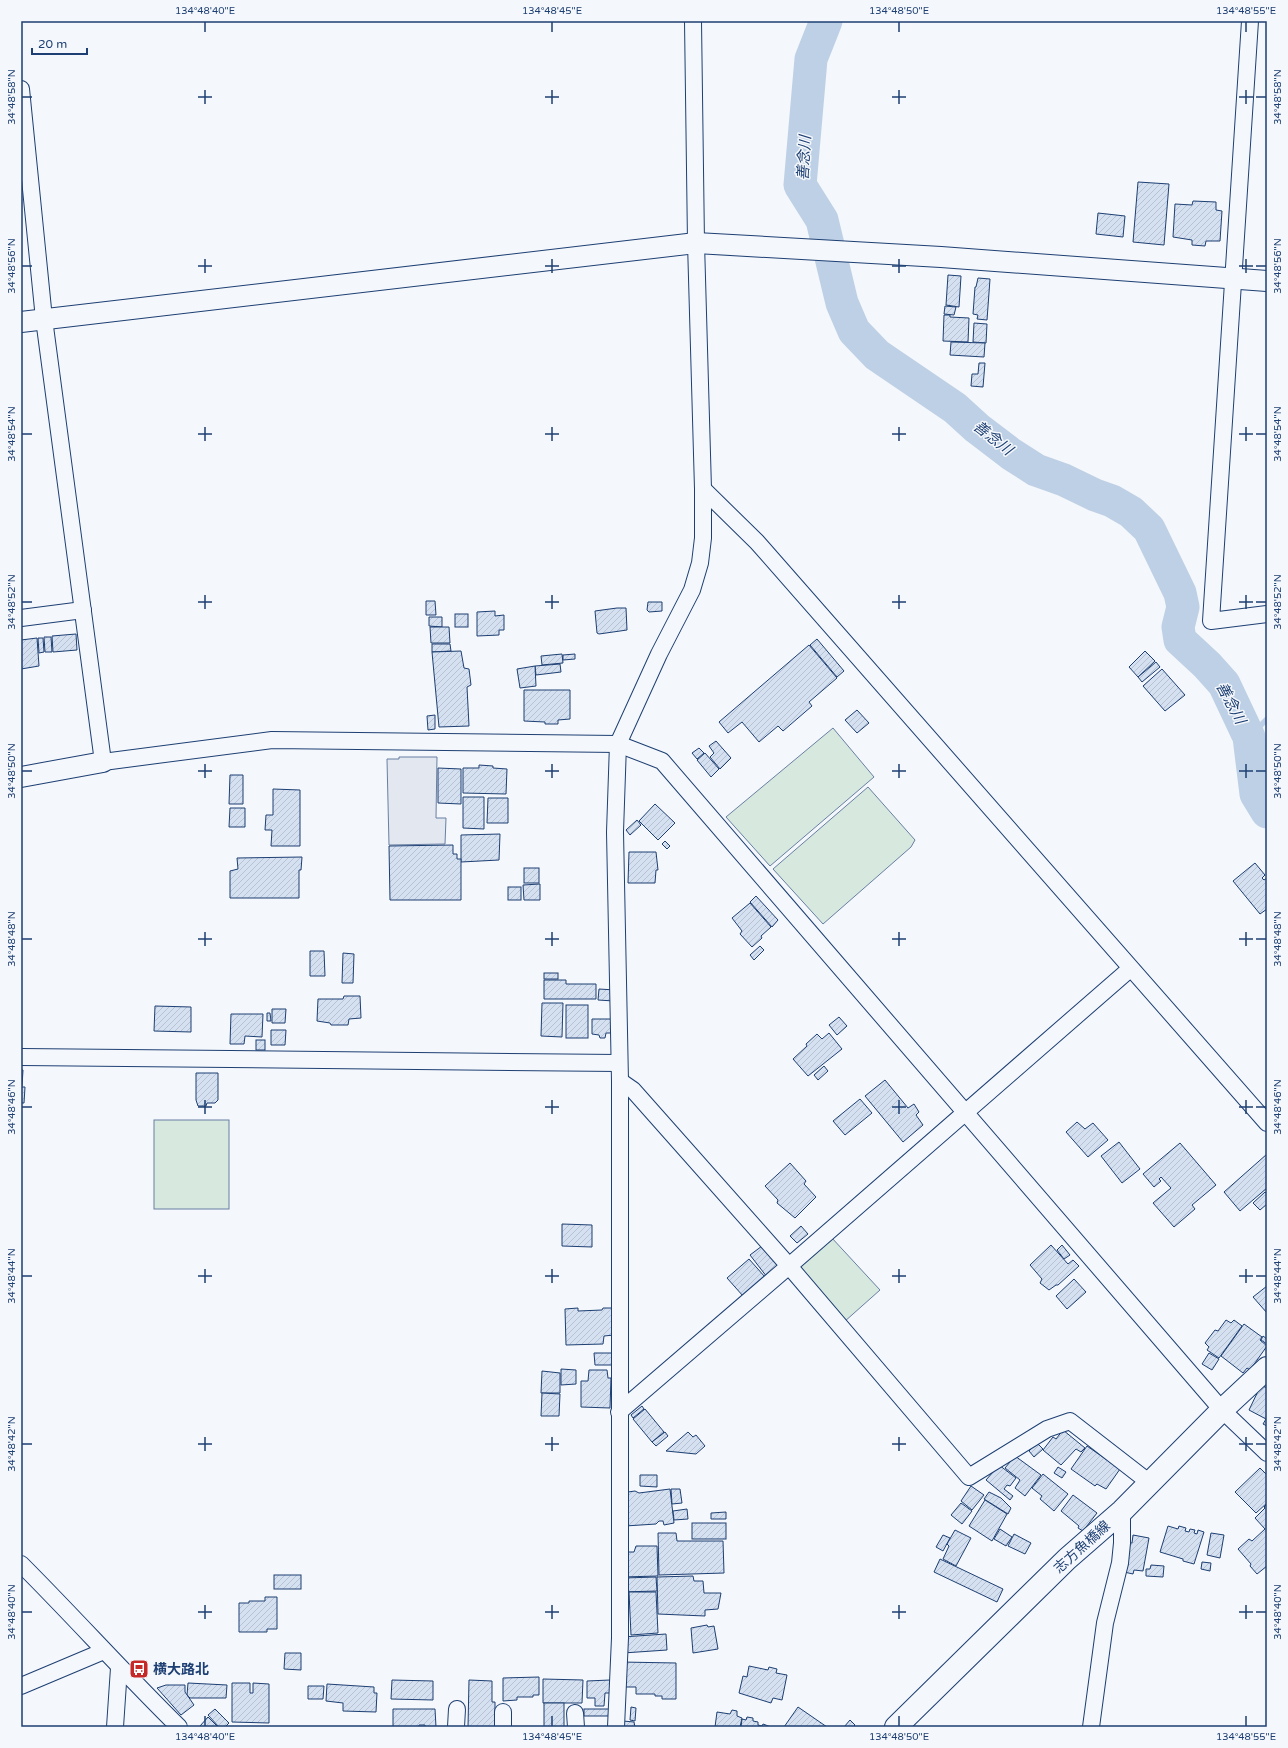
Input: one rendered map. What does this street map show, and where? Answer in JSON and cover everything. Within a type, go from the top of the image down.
[{"type":"main road","name":"志方魚橋線","points":[[896,1727],[1067,1559],[1122,1511],[1222,1410],[1267,1368]]},
{"type":"street","points":[[616,1727],[620,1630],[620,1081],[615,832],[618,744],[659,654],[692,590],[700,563],[703,538],[696,243],[693,21]]},
{"type":"street","points":[[1250,21],[1211,621],[1267,614]]},
{"type":"street","points":[[21,89],[44,319],[103,762]]},
{"type":"street","points":[[21,322],[696,243],[852,251],[1267,281]]},
{"type":"street","points":[[703,489],[757,542],[1130,969],[1267,1123]]},
{"type":"street","points":[[21,618],[83,610]]},
{"type":"street","points":[[21,777],[103,762],[272,740],[618,744],[662,761],[1222,1410],[1267,1454]]},
{"type":"street","points":[[619,1412],[1130,969]]},
{"type":"street","points":[[21,1057],[619,1063]]},
{"type":"street","points":[[620,1081],[633,1090],[789,1266],[970,1477],[1047,1429],[1070,1421],[1150,1482]]},
{"type":"street","points":[[1091,1727],[1105,1623],[1120,1562],[1122,1543],[1122,1511]]},
{"type":"street","points":[[21,1564],[119,1668],[179,1727]]},
{"type":"street","points":[[21,1686],[104,1651]]},
{"type":"street","points":[[115,1727],[119,1668]]},
{"type":"street","points":[[456,1727],[457,1710]]},
{"type":"shaded area","points":[[833,728],[874,777],[770,866],[726,817]]},
{"type":"shaded area","points":[[399,757],[437,757],[436,818],[446,818],[445,844],[389,845],[387,759],[399,759]]},
{"type":"shaded area","points":[[868,787],[915,840],[911,847],[823,924],[773,869]]},
{"type":"shaded area","points":[[154,1120],[229,1120],[229,1209],[154,1209]]},
{"type":"shaded area","points":[[831,1237],[880,1290],[844,1322],[799,1271],[800,1261]]},
{"type":"building","points":[[1138,182],[1169,184],[1164,245],[1133,242]]},
{"type":"building","points":[[1193,201],[1216,202],[1216,210],[1222,211],[1220,241],[1206,241],[1205,246],[1192,245],[1192,240],[1173,237],[1175,204],[1192,205]]},
{"type":"building","points":[[1098,213],[1125,216],[1123,237],[1096,234]]},
{"type":"building","points":[[948,275],[961,276],[959,307],[946,305]]},
{"type":"building","points":[[978,278],[990,279],[987,320],[977,319],[978,315],[973,314],[975,287]]},
{"type":"building","points":[[945,306],[956,307],[954,315],[944,314]]},
{"type":"building","points":[[944,315],[950,315],[950,317],[969,318],[968,342],[943,341]]},
{"type":"building","points":[[974,323],[987,324],[986,343],[973,342]]},
{"type":"building","points":[[951,342],[985,343],[984,357],[950,355]]},
{"type":"building","points":[[979,363],[985,363],[983,387],[971,386],[972,374],[978,374]]},
{"type":"building","points":[[426,601],[435,601],[436,615],[426,615]]},
{"type":"building","points":[[648,602],[662,602],[662,611],[649,612],[647,610]]},
{"type":"building","points":[[626,608],[627,630],[597,633],[595,611]]},
{"type":"building","points":[[495,611],[495,616],[504,615],[504,630],[499,630],[499,635],[477,636],[477,612]]},
{"type":"building","points":[[455,614],[468,614],[468,627],[455,627]]},
{"type":"building","points":[[429,617],[442,617],[442,627],[429,626]]},
{"type":"building","points":[[430,627],[449,627],[450,643],[431,643]]},
{"type":"building","points":[[76,634],[77,650],[53,652],[52,636]]},
{"type":"building","points":[[44,637],[51,637],[52,652],[45,652]]},
{"type":"building","points":[[37,638],[39,666],[21,669],[21,640]]},
{"type":"building","points":[[38,638],[43,638],[44,652],[39,653]]},
{"type":"building","points":[[817,639],[844,671],[837,677],[810,645]]},
{"type":"building","points":[[432,644],[450,644],[451,651],[432,652]]},
{"type":"building","points":[[809,645],[837,678],[809,702],[812,706],[783,731],[778,726],[759,742],[742,722],[728,733],[719,722]]},
{"type":"building","points":[[461,651],[464,668],[469,669],[471,685],[467,687],[469,726],[439,727],[432,652]]},
{"type":"building","points":[[1145,651],[1155,661],[1138,677],[1129,667]]},
{"type":"building","points":[[562,654],[563,663],[542,665],[541,656]]},
{"type":"building","points":[[575,654],[575,659],[563,660],[563,655]]},
{"type":"building","points":[[1156,662],[1160,667],[1142,682],[1138,677]]},
{"type":"building","points":[[560,664],[561,672],[536,675],[535,666]]},
{"type":"building","points":[[535,666],[536,686],[520,688],[517,669]]},
{"type":"building","points":[[1162,669],[1185,695],[1165,711],[1143,686]]},
{"type":"building","points":[[524,690],[570,690],[570,719],[558,720],[558,724],[524,721]]},
{"type":"building","points":[[857,710],[869,723],[857,733],[845,720]]},
{"type":"building","points":[[435,715],[435,729],[428,730],[427,716]]},
{"type":"building","points":[[716,741],[731,758],[720,769],[710,757],[714,753],[709,746]]},
{"type":"building","points":[[699,748],[704,753],[697,759],[692,753]]},
{"type":"building","points":[[705,753],[719,769],[711,777],[697,760]]},
{"type":"building","points":[[479,765],[507,769],[506,794],[463,793],[463,768],[479,768]]},
{"type":"building","points":[[438,768],[461,769],[461,804],[438,803]]},
{"type":"building","points":[[230,775],[243,775],[243,804],[229,804]]},
{"type":"building","points":[[273,789],[300,790],[300,846],[271,846],[272,830],[265,830],[266,815],[273,815]]},
{"type":"building","points":[[463,797],[484,797],[484,829],[463,828]]},
{"type":"building","points":[[488,798],[508,798],[508,823],[487,823]]},
{"type":"building","points":[[655,804],[675,823],[658,840],[639,821]]},
{"type":"building","points":[[230,808],[245,808],[245,827],[229,827]]},
{"type":"building","points":[[637,820],[641,825],[630,835],[626,830]]},
{"type":"building","points":[[500,834],[499,860],[461,862],[461,835]]},
{"type":"building","points":[[665,841],[670,846],[667,849],[662,844]]},
{"type":"building","points":[[453,845],[453,854],[457,854],[457,859],[461,859],[461,900],[390,900],[389,846]]},
{"type":"building","points":[[629,852],[656,852],[658,870],[656,870],[655,883],[628,883]]},
{"type":"building","points":[[302,857],[301,870],[299,870],[299,898],[230,898],[230,871],[238,869],[237,858]]},
{"type":"building","points":[[1255,863],[1265,875],[1262,878],[1264,880],[1267,878],[1267,909],[1260,914],[1233,881]]},
{"type":"building","points":[[524,868],[539,868],[539,883],[524,883]]},
{"type":"building","points":[[540,884],[540,900],[524,900],[523,885]]},
{"type":"building","points":[[508,887],[521,887],[521,900],[508,900]]},
{"type":"building","points":[[756,896],[778,920],[772,927],[750,902]]},
{"type":"building","points":[[750,903],[771,927],[752,947],[740,934],[742,931],[732,918]]},
{"type":"building","points":[[760,946],[764,950],[754,960],[750,955]]},
{"type":"building","points":[[310,951],[324,951],[325,976],[310,976]]},
{"type":"building","points":[[343,953],[354,954],[353,983],[342,983]]},
{"type":"building","points":[[544,973],[558,973],[558,979],[544,979]]},
{"type":"building","points":[[544,980],[566,980],[566,984],[596,984],[596,999],[544,999]]},
{"type":"building","points":[[599,989],[615,990],[614,1001],[598,1000]]},
{"type":"building","points":[[344,996],[360,996],[361,1018],[349,1019],[348,1025],[331,1025],[330,1023],[317,1021],[318,999],[343,999]]},
{"type":"building","points":[[542,1003],[563,1003],[562,1037],[541,1036]]},
{"type":"building","points":[[566,1005],[588,1005],[588,1038],[566,1038]]},
{"type":"building","points":[[155,1006],[191,1007],[191,1032],[154,1031]]},
{"type":"building","points":[[272,1009],[286,1009],[285,1023],[272,1023]]},
{"type":"building","points":[[267,1013],[270,1013],[271,1021],[267,1021]]},
{"type":"building","points":[[231,1014],[263,1014],[262,1037],[245,1036],[244,1044],[230,1044]]},
{"type":"building","points":[[839,1017],[847,1026],[837,1035],[829,1025]]},
{"type":"building","points":[[592,1019],[615,1019],[615,1033],[606,1033],[605,1038],[600,1038],[599,1035],[592,1034]]},
{"type":"building","points":[[271,1030],[286,1030],[285,1045],[271,1045]]},
{"type":"building","points":[[829,1033],[842,1049],[808,1076],[793,1059],[817,1034],[822,1039]]},
{"type":"building","points":[[256,1040],[265,1040],[265,1050],[256,1050]]},
{"type":"building","points":[[824,1066],[828,1071],[818,1080],[814,1075]]},
{"type":"building","points":[[21,1070],[23,1070],[22,1086],[21,1086]]},
{"type":"building","points":[[196,1073],[218,1073],[218,1100],[215,1103],[207,1103],[206,1106],[198,1106],[196,1100]]},
{"type":"building","points":[[885,1080],[908,1108],[914,1104],[919,1112],[916,1115],[923,1125],[903,1142],[865,1096]]},
{"type":"building","points":[[21,1087],[25,1087],[24,1103],[21,1103]]},
{"type":"building","points":[[860,1099],[872,1113],[845,1135],[833,1121]]},
{"type":"building","points":[[1077,1122],[1085,1129],[1093,1123],[1108,1140],[1088,1157],[1066,1132]]},
{"type":"building","points":[[1119,1142],[1140,1169],[1122,1183],[1101,1156]]},
{"type":"building","points":[[1180,1143],[1216,1185],[1192,1205],[1195,1209],[1174,1227],[1153,1203],[1171,1188],[1161,1177],[1159,1179],[1161,1181],[1154,1187],[1143,1174]]},
{"type":"building","points":[[1267,1154],[1267,1188],[1240,1211],[1224,1192]]},
{"type":"building","points":[[790,1163],[806,1181],[804,1184],[816,1197],[795,1218],[777,1203],[778,1200],[765,1186]]},
{"type":"building","points":[[1265,1192],[1267,1194],[1267,1204],[1260,1210],[1253,1203]]},
{"type":"building","points":[[562,1224],[592,1225],[592,1247],[562,1246]]},
{"type":"building","points":[[801,1226],[808,1234],[797,1243],[790,1236]]},
{"type":"building","points":[[1051,1245],[1068,1264],[1073,1260],[1079,1266],[1058,1285],[1049,1290],[1040,1283],[1042,1279],[1030,1265]]},
{"type":"building","points":[[1062,1245],[1070,1255],[1064,1259],[1057,1250]]},
{"type":"building","points":[[762,1246],[779,1267],[767,1277],[750,1255]]},
{"type":"building","points":[[749,1259],[765,1277],[743,1296],[727,1278]]},
{"type":"building","points":[[1074,1279],[1086,1292],[1067,1309],[1056,1296]]},
{"type":"building","points":[[1267,1286],[1267,1313],[1253,1297]]},
{"type":"building","points":[[578,1308],[578,1311],[614,1308],[614,1335],[604,1336],[603,1344],[566,1345],[565,1309]]},
{"type":"building","points":[[1226,1320],[1231,1323],[1234,1320],[1242,1326],[1219,1358],[1207,1350],[1209,1347],[1205,1343],[1215,1330],[1218,1331]]},
{"type":"building","points":[[1244,1324],[1262,1337],[1260,1340],[1267,1346],[1250,1370],[1247,1368],[1243,1373],[1221,1356]]},
{"type":"building","points":[[1263,1336],[1267,1339],[1267,1344],[1261,1340]]},
{"type":"building","points":[[594,1353],[613,1353],[612,1365],[595,1365]]},
{"type":"building","points":[[1209,1353],[1219,1359],[1212,1370],[1202,1364]]},
{"type":"building","points":[[561,1369],[576,1370],[576,1384],[561,1385]]},
{"type":"building","points":[[589,1370],[607,1370],[608,1378],[611,1378],[610,1408],[581,1407],[581,1381],[588,1381]]},
{"type":"building","points":[[542,1371],[560,1373],[560,1393],[541,1393]]},
{"type":"building","points":[[1261,1385],[1267,1388],[1267,1426],[1263,1424],[1266,1419],[1249,1410]]},
{"type":"building","points":[[542,1393],[560,1394],[559,1416],[541,1416]]},
{"type":"building","points":[[642,1406],[644,1409],[633,1418],[631,1415]]},
{"type":"building","points":[[645,1409],[664,1432],[652,1442],[633,1419]]},
{"type":"building","points":[[1063,1430],[1085,1448],[1081,1452],[1076,1449],[1061,1465],[1043,1450],[1053,1437],[1056,1439]]},
{"type":"building","points":[[665,1432],[668,1436],[656,1446],[652,1442]]},
{"type":"building","points":[[688,1432],[693,1437],[696,1435],[705,1446],[696,1454],[666,1451]]},
{"type":"building","points":[[1037,1443],[1043,1449],[1034,1457],[1029,1451]]},
{"type":"building","points":[[1087,1446],[1120,1469],[1106,1489],[1097,1484],[1095,1486],[1071,1469]]},
{"type":"building","points":[[1015,1456],[1041,1475],[1025,1496],[1015,1488],[1020,1480],[1005,1468]]},
{"type":"building","points":[[999,1465],[1016,1478],[1010,1486],[1007,1485],[1004,1489],[1013,1496],[1010,1500],[986,1480]]},
{"type":"building","points":[[1058,1467],[1066,1472],[1062,1478],[1054,1473]]},
{"type":"building","points":[[1260,1468],[1267,1475],[1267,1503],[1256,1513],[1235,1492]]},
{"type":"building","points":[[1043,1474],[1068,1494],[1054,1511],[1040,1499],[1042,1496],[1032,1488]]},
{"type":"building","points":[[640,1475],[657,1475],[657,1487],[640,1486]]},
{"type":"building","points":[[971,1486],[984,1495],[972,1510],[961,1501]]},
{"type":"building","points":[[670,1489],[674,1523],[664,1525],[663,1521],[659,1521],[656,1524],[625,1526],[621,1493],[635,1491],[639,1493]]},
{"type":"building","points":[[671,1489],[680,1489],[682,1503],[672,1504]]},
{"type":"building","points":[[989,1492],[1001,1498],[1011,1508],[1008,1514],[984,1499]]},
{"type":"building","points":[[1073,1495],[1097,1513],[1083,1531],[1061,1511]]},
{"type":"building","points":[[985,1500],[1007,1514],[992,1541],[969,1526]]},
{"type":"building","points":[[961,1503],[972,1511],[962,1524],[951,1515]]},
{"type":"building","points":[[1267,1504],[1267,1566],[1257,1574],[1250,1566],[1251,1564],[1238,1549],[1249,1539],[1252,1541],[1265,1529],[1255,1518]]},
{"type":"building","points":[[687,1509],[688,1519],[674,1520],[673,1511]]},
{"type":"building","points":[[726,1512],[726,1519],[711,1519],[711,1513]]},
{"type":"building","points":[[692,1523],[726,1523],[726,1539],[692,1539]]},
{"type":"building","points":[[1168,1526],[1178,1529],[1179,1526],[1186,1528],[1185,1531],[1189,1532],[1190,1529],[1195,1530],[1194,1533],[1197,1534],[1198,1530],[1204,1532],[1194,1564],[1160,1552]]},
{"type":"building","points":[[1000,1529],[1012,1537],[1006,1546],[994,1539]]},
{"type":"building","points":[[955,1530],[971,1538],[956,1566],[943,1559],[949,1546],[947,1544]]},
{"type":"building","points":[[658,1533],[676,1533],[677,1541],[723,1541],[724,1573],[659,1575]]},
{"type":"building","points":[[1211,1533],[1224,1535],[1220,1558],[1207,1555]]},
{"type":"building","points":[[1014,1534],[1031,1543],[1025,1554],[1008,1546]]},
{"type":"building","points":[[943,1535],[950,1538],[943,1551],[936,1547]]},
{"type":"building","points":[[1133,1535],[1149,1538],[1143,1571],[1134,1570],[1133,1574],[1124,1572],[1129,1543],[1132,1543]]},
{"type":"building","points":[[636,1546],[657,1546],[658,1576],[622,1577],[622,1552],[634,1552]]},
{"type":"building","points":[[940,1559],[1003,1589],[997,1602],[934,1572]]},
{"type":"building","points":[[1202,1562],[1211,1563],[1210,1571],[1201,1569]]},
{"type":"building","points":[[1151,1565],[1164,1566],[1163,1577],[1146,1576],[1146,1569],[1150,1569]]},
{"type":"building","points":[[274,1575],[301,1575],[301,1589],[274,1589]]},
{"type":"building","points":[[693,1576],[694,1581],[703,1581],[704,1593],[721,1593],[718,1609],[705,1610],[705,1616],[658,1614],[657,1577]]},
{"type":"building","points":[[656,1577],[657,1591],[622,1592],[623,1578]]},
{"type":"building","points":[[629,1592],[656,1592],[658,1633],[631,1635]]},
{"type":"building","points":[[265,1597],[277,1597],[277,1629],[267,1629],[267,1632],[239,1632],[239,1603],[249,1603],[249,1601],[265,1601]]},
{"type":"building","points":[[707,1625],[708,1627],[714,1626],[718,1649],[693,1653],[691,1628]]},
{"type":"building","points":[[666,1634],[667,1650],[623,1653],[622,1637]]},
{"type":"building","points":[[285,1653],[301,1653],[301,1670],[284,1669]]},
{"type":"building","points":[[621,1662],[676,1663],[676,1699],[662,1699],[662,1696],[655,1696],[655,1694],[636,1694],[636,1687],[621,1687]]},
{"type":"building","points":[[749,1666],[768,1670],[769,1667],[777,1669],[776,1673],[787,1675],[782,1700],[773,1698],[771,1703],[739,1693],[743,1676],[747,1677]]},
{"type":"building","points":[[539,1677],[539,1695],[533,1695],[533,1697],[517,1697],[517,1700],[503,1701],[503,1678]]},
{"type":"building","points":[[543,1679],[583,1680],[582,1703],[543,1703]]},
{"type":"building","points":[[392,1680],[433,1681],[433,1700],[391,1699]]},
{"type":"building","points":[[469,1680],[492,1681],[492,1702],[495,1702],[495,1727],[468,1727]]},
{"type":"building","points":[[610,1680],[610,1693],[605,1693],[604,1706],[595,1706],[595,1698],[587,1698],[587,1681]]},
{"type":"building","points":[[188,1683],[227,1685],[226,1698],[190,1698],[187,1695]]},
{"type":"building","points":[[232,1683],[250,1683],[250,1693],[253,1693],[253,1683],[269,1684],[269,1723],[232,1722]]},
{"type":"building","points":[[327,1684],[374,1687],[374,1693],[377,1693],[376,1712],[343,1711],[343,1703],[326,1701]]},
{"type":"building","points":[[166,1685],[185,1685],[185,1692],[194,1705],[181,1715],[157,1688]]},
{"type":"building","points":[[308,1686],[324,1686],[323,1699],[308,1699]]},
{"type":"building","points":[[544,1703],[564,1703],[564,1727],[544,1727]]},
{"type":"building","points":[[631,1707],[636,1708],[635,1721],[630,1720]]},
{"type":"building","points":[[798,1707],[827,1727],[784,1727]]},
{"type":"building","points":[[215,1709],[229,1723],[225,1727],[219,1727],[208,1715]]},
{"type":"building","points":[[393,1709],[435,1709],[436,1727],[425,1727],[425,1725],[419,1725],[419,1727],[393,1727]]},
{"type":"building","points":[[584,1709],[612,1709],[612,1716],[584,1716]]},
{"type":"building","points":[[732,1710],[737,1711],[737,1716],[742,1718],[740,1727],[715,1727],[717,1712],[730,1714]]},
{"type":"building","points":[[208,1717],[218,1727],[200,1726]]},
{"type":"building","points":[[747,1717],[753,1718],[753,1721],[758,1722],[758,1725],[762,1726],[763,1724],[771,1727],[741,1727],[742,1719],[746,1720]]},
{"type":"building","points":[[850,1720],[855,1725],[853,1727],[844,1727]]},
{"type":"building","points":[[623,1721],[634,1722],[635,1727],[623,1727]]},
{"type":"waterway","name":"善念川","points":[[826,21],[811,59],[800,185],[822,220],[842,303],[854,331],[877,355],[955,408],[977,428],[1011,454],[1036,470],[1064,480],[1095,495],[1112,501],[1131,512],[1149,529],[1180,593],[1183,607],[1178,627],[1180,640],[1207,665],[1224,684],[1249,737],[1256,794],[1267,812]]},
{"type":"waterway","points":[[1249,737],[1267,719]]},
{"type":"place","name":"横大路北","points":[[139,1669]]}]
